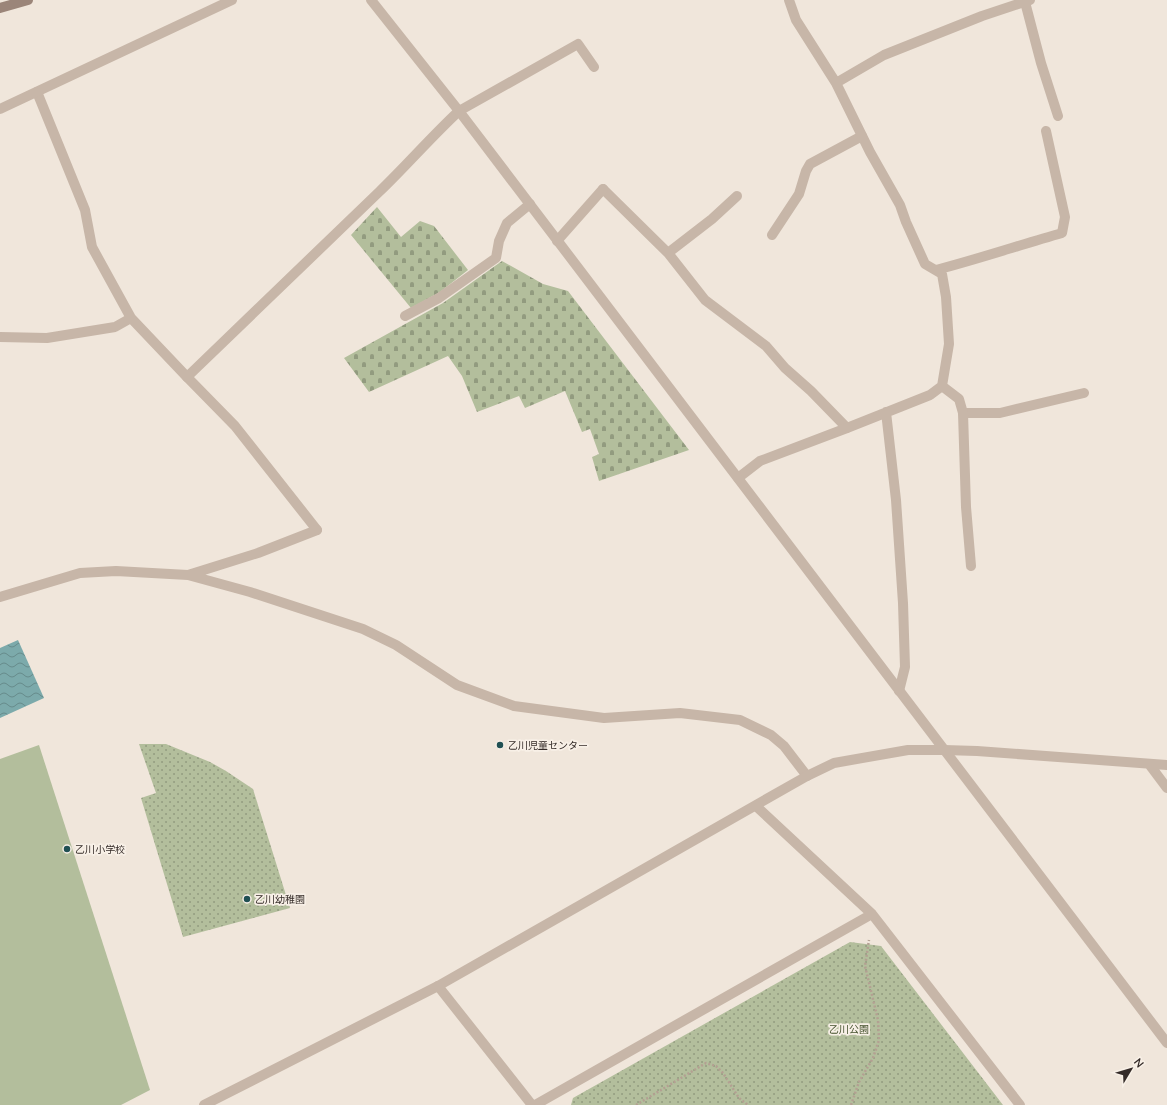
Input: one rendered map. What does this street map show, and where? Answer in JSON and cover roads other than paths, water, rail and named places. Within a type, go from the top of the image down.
[{"type":"main road","points":[[0,8],[28,0]]},
{"type":"street","points":[[0,110],[232,0]]},
{"type":"street","points":[[371,0],[530,204],[1167,1043]]},
{"type":"street","points":[[738,478],[760,461],[930,395],[942,386],[949,344],[946,297],[942,274],[925,264],[900,205],[862,136],[836,83],[796,20],[789,0]]},
{"type":"street","points":[[836,83],[884,55],[982,16],[1027,1],[1041,63],[1058,116]]},
{"type":"street","points":[[187,377],[310,260],[459,111],[578,44],[594,68]]},
{"type":"street","points":[[37,92],[85,210],[92,247],[131,318],[235,426],[317,530],[258,553],[188,576]]},
{"type":"street","points":[[936,270],[1016,245],[1062,233],[1065,217],[1046,131]]},
{"type":"street","points":[[772,235],[799,194],[806,171],[810,164],[862,136]]},
{"type":"street","points":[[557,241],[603,189],[668,253],[705,300],[766,346],[785,368],[811,391],[847,428]]},
{"type":"street","points":[[668,253],[712,219],[737,196]]},
{"type":"street","points":[[405,316],[439,298],[496,258],[499,241],[507,223],[530,204]]},
{"type":"street","points":[[0,337],[47,338],[115,328],[131,318]]},
{"type":"street","points":[[942,386],[959,399],[963,413],[966,507],[971,566]]},
{"type":"street","points":[[963,413],[1000,413],[1084,393]]},
{"type":"street","points":[[886,412],[896,500],[903,603],[905,667],[899,691]]},
{"type":"street","points":[[0,597],[80,573],[116,571],[188,576],[250,592],[363,629],[396,645],[457,685],[514,706],[604,718],[680,713],[740,720],[771,735],[784,746],[807,776]]},
{"type":"street","points":[[204,1105],[438,986],[807,776],[834,763],[908,750],[944,750],[977,751],[1167,765]]},
{"type":"street","points":[[1149,764],[1167,788]]},
{"type":"street","points":[[756,806],[872,914],[1020,1105]]},
{"type":"street","points":[[438,986],[533,1105],[872,914]]},
{"type":"water","points":[[18,640],[44,698],[0,718],[0,648]]},
{"type":"place","name":"乙川児童センター","points":[[500,745]]},
{"type":"place","name":"乙川小学校","points":[[67,849]]},
{"type":"place","name":"乙川幼稚園","points":[[247,899]]},
{"type":"park label","name":"乙川公園","points":[[849,1029]]}]
